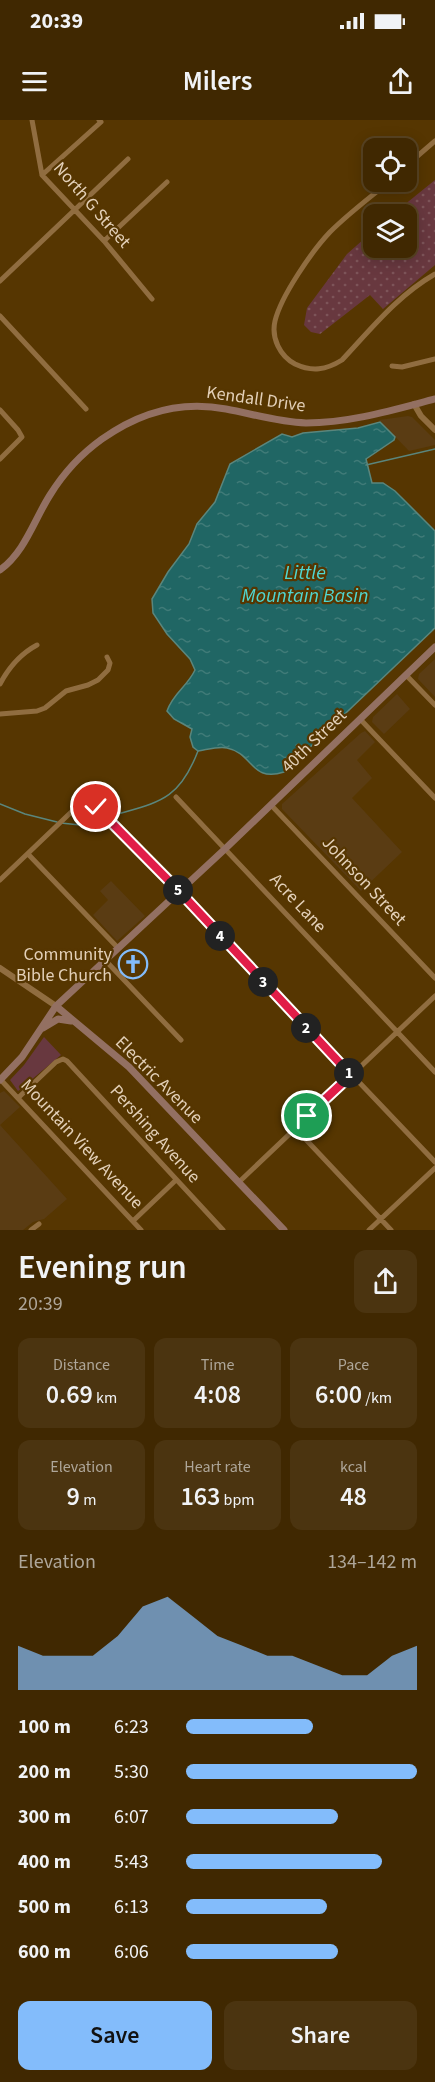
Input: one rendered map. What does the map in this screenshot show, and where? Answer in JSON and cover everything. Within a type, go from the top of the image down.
[{"type":"main road","name":"Kendall Drive","points":[[0,570],[19,550],[50,495],[76,462],[107,436],[144,415],[175,406],[202,405],[276,420],[321,423],[352,419],[435,399]]},
{"type":"main road","name":"40th Street","points":[[0,1080],[22,1057],[56,1006],[271,805],[435,647]]},
{"type":"main road","name":"Electric Avenue","points":[[56,1006],[129,1067],[284,1230]]},
{"type":"main road","points":[[39,1032],[58,1019],[76,1023]]},
{"type":"street","name":"North G Street","points":[[32,120],[42,175],[104,241],[152,299]]},
{"type":"street","points":[[42,175],[100,121]]},
{"type":"street","points":[[417,157],[435,141]]},
{"type":"street","points":[[0,281],[128,159]]},
{"type":"street","points":[[104,241],[167,182]]},
{"type":"street","points":[[376,192],[330,232],[298,274],[275,320],[275,338],[279,347],[292,362],[303,368],[322,370],[332,366],[342,360],[399,299],[435,274]]},
{"type":"street","points":[[0,316],[86,409]]},
{"type":"street","points":[[392,366],[402,367],[435,359]]},
{"type":"street","points":[[414,404],[421,416],[435,430]]},
{"type":"street","points":[[0,410],[18,430],[21,437],[0,459]]},
{"type":"street","points":[[0,684],[13,663],[37,645]]},
{"type":"street","points":[[0,713],[42,710],[66,691],[93,683],[108,669],[110,663],[106,657]]},
{"type":"street","points":[[406,675],[435,705]]},
{"type":"street","points":[[360,718],[435,798]]},
{"type":"street","points":[[0,880],[87,797],[435,1162]]},
{"type":"street","name":"Acre Lane","points":[[176,797],[398,1030],[435,1072]]},
{"type":"street","name":"Johnson Street","points":[[271,805],[435,978]]},
{"type":"street","points":[[28,854],[118,948]]},
{"type":"street","points":[[105,960],[181,1040]]},
{"type":"street","name":"Electric Avenue","points":[[0,968],[56,1006]]},
{"type":"street","points":[[239,1182],[435,996]]},
{"type":"street","name":"Pershing Avenue","points":[[18,1098],[56,1062],[63,1059],[70,1063],[223,1230]]},
{"type":"street","name":"Mountain View Avenue","points":[[0,1080],[141,1230]]},
{"type":"street","points":[[295,1128],[391,1230]]},
{"type":"street","points":[[369,1230],[435,1168]]},
{"type":"street","points":[[133,1221],[177,1180]]},
{"type":"street","points":[[31,1230],[39,1224]]},
{"type":"shaded area","points":[[435,180],[435,265],[383,309],[370,295],[320,334],[311,332],[304,325],[307,308],[347,254],[363,240],[363,258],[417,258],[417,204],[405,204]]},
{"type":"shaded area","points":[[412,417],[435,440],[435,445],[409,451],[379,420]]},
{"type":"shaded area","points":[[435,659],[435,697],[418,679],[419,674]]},
{"type":"shaded area","points":[[397,694],[410,709],[384,734],[372,722],[373,717]]},
{"type":"shaded area","points":[[365,731],[375,742],[357,760],[372,778],[352,798],[402,852],[361,891],[282,809],[282,804]]},
{"type":"shaded area","points":[[111,881],[145,916],[117,941],[93,915],[108,900],[100,891]]},
{"type":"shaded area","points":[[44,1037],[61,1055],[18,1091],[10,1080]]},
{"type":"shaded area","points":[[4,1091],[20,1107],[0,1125],[0,1093]]},
{"type":"shaded area","points":[[0,1125],[67,1199],[44,1219],[33,1222],[23,1230],[0,1230]]},
{"type":"water","name":"Little Mountain Basin","points":[[380,422],[395,437],[366,459],[372,483],[383,483],[395,491],[435,531],[435,628],[284,772],[265,774],[258,771],[242,755],[227,748],[198,751],[193,747],[190,737],[192,729],[174,719],[167,711],[173,699],[195,670],[190,659],[167,634],[153,613],[152,599],[189,544],[197,524],[215,502],[230,464],[282,434],[292,437],[303,433],[358,428]]},
{"type":"waterway","points":[[366,465],[435,449]]},
{"type":"waterway","points":[[108,817],[153,803],[174,791],[190,768],[198,751]]},
{"type":"waterway","points":[[0,804],[25,814],[57,822]]},
{"type":"waterway","points":[[61,823],[80,825],[103,818]]},
{"type":"place","name":"Community Bible Church","points":[[133,964]]},
{"type":"route","points":[[96,807],[179,891],[351,1075],[307,1116]]}]
